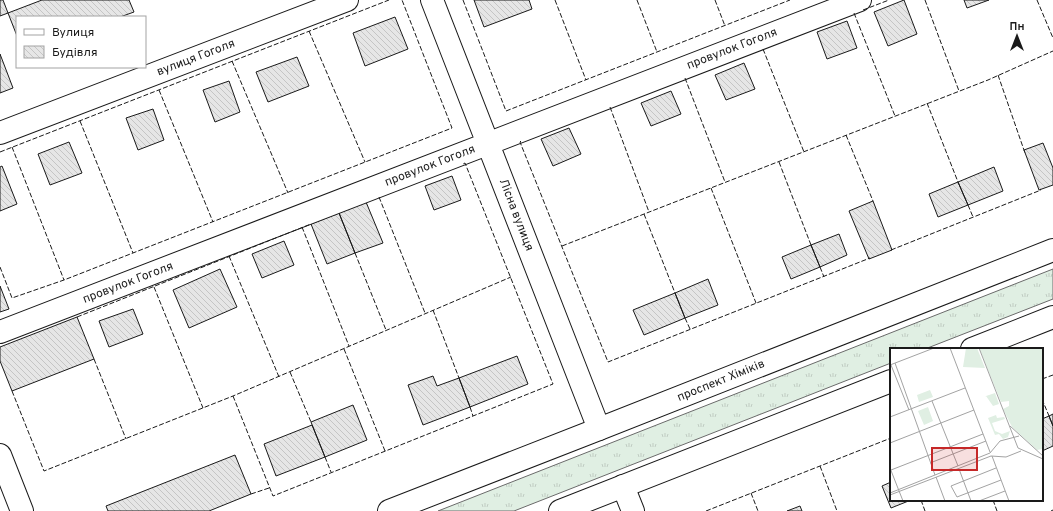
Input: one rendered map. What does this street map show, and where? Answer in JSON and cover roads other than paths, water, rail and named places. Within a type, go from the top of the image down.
[{"type":"street","name":"вулиця Гоголя","points":[[0,133],[347,0]]},
{"type":"street","name":"Лісна вулиця","points":[[432,0],[599,429]]},
{"type":"street","name":"провулок Гоголя","points":[[0,332],[860,0]]},
{"type":"street","name":"проспект Хіміків","points":[[389,511],[1053,250]]},
{"type":"street","points":[[975,348],[1053,317]]},
{"type":"street","points":[[560,511],[890,381]]},
{"type":"street","points":[[0,455],[22,511]]},
{"type":"street","points":[[623,486],[633,511]]}]
